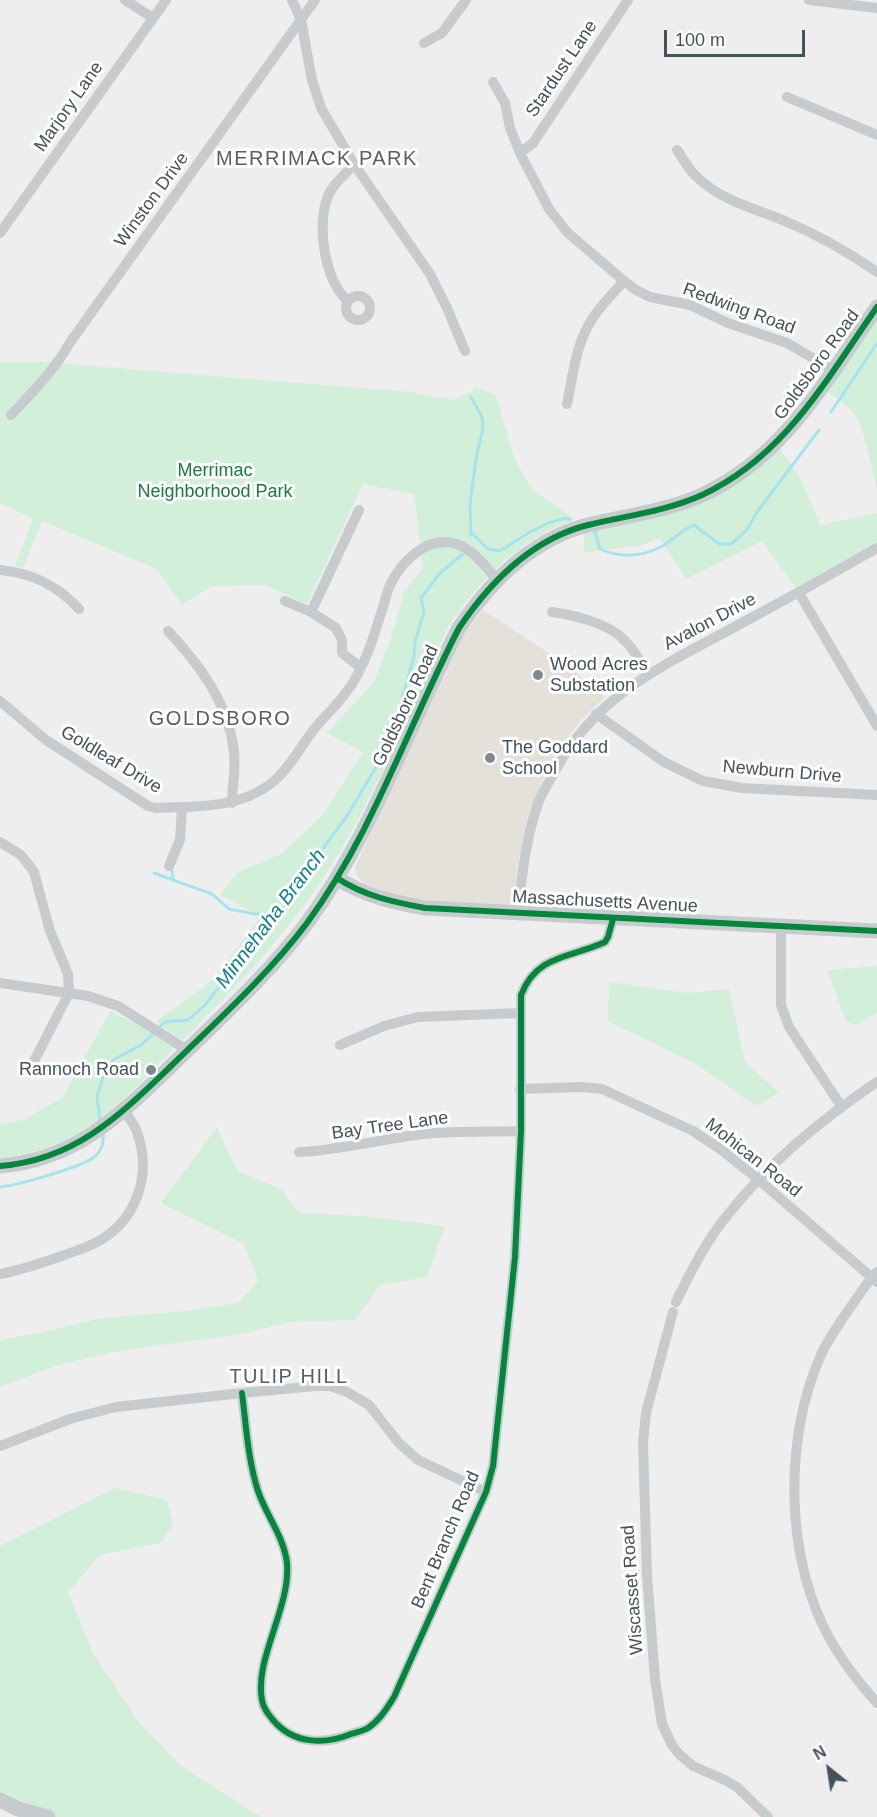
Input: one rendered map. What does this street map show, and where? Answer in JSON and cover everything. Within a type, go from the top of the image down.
[{"type":"main road","name":"Goldsboro Road","points":[[0,1166],[17,1165],[47,1157],[75,1145],[124,1111],[281,955],[308,921],[336,878],[377,804],[459,628],[497,580],[522,557],[563,532],[702,495],[747,467],[776,443],[800,418],[877,307]]},
{"type":"main road","name":"Massachusetts Avenue","points":[[336,878],[355,889],[384,900],[425,908],[877,931]]},
{"type":"main road","points":[[0,1800],[18,1809],[48,1817]]},
{"type":"street","points":[[125,0],[153,18]]},
{"type":"street","name":"Marjory Lane","points":[[0,233],[166,0]]},
{"type":"street","points":[[292,0],[302,20],[312,80],[321,108],[354,164],[430,274],[465,351]]},
{"type":"street","name":"Winston Drive","points":[[11,415],[38,388],[63,356],[71,341],[315,0]]},
{"type":"street","points":[[424,43],[442,33],[466,0]]},
{"type":"street","name":"Stardust Lane","points":[[520,153],[533,143],[628,0]]},
{"type":"street","points":[[809,0],[877,8]]},
{"type":"street","name":"Redwing Road","points":[[493,82],[505,103],[510,128],[520,153],[557,222],[624,281],[650,297],[690,305],[728,323],[787,342],[833,370]]},
{"type":"street","points":[[787,98],[877,135]]},
{"type":"street","points":[[678,150],[694,175],[717,193],[821,238],[877,272]]},
{"type":"street","points":[[348,301],[333,282],[326,255],[322,212],[330,191],[354,164]]},
{"type":"street","points":[[567,404],[586,330],[598,310],[624,281]]},
{"type":"street","points":[[311,612],[359,510]]},
{"type":"street","name":"Goldleaf Drive","points":[[0,701],[46,740],[148,806],[156,808],[232,803],[256,793],[279,776],[315,727],[342,697],[356,678],[374,637],[390,585],[406,562],[419,550],[434,542],[451,542],[466,548],[476,556],[497,580]]},
{"type":"street","name":"Avalon Drive","points":[[518,912],[525,846],[540,799],[564,752],[596,714],[620,693],[648,674],[799,593],[877,548]]},
{"type":"street","points":[[0,570],[28,574],[57,588],[79,609]]},
{"type":"street","points":[[799,593],[877,726]]},
{"type":"street","points":[[285,602],[331,623],[342,640],[342,653],[360,667]]},
{"type":"street","points":[[552,612],[594,622],[620,635],[632,648],[648,674]]},
{"type":"street","points":[[168,631],[202,671],[223,708],[235,754],[232,803]]},
{"type":"street","name":"Newburn Drive","points":[[596,714],[664,762],[703,781],[742,788],[877,795]]},
{"type":"street","points":[[169,866],[180,840],[182,807]]},
{"type":"street","points":[[0,842],[21,855],[34,872],[50,931],[68,974],[69,993],[33,1063]]},
{"type":"street","name":"Bent Branch Road","points":[[242,1393],[252,1468],[258,1493],[279,1538],[287,1562],[285,1590],[261,1680],[262,1701],[265,1710],[287,1733],[312,1741],[335,1740],[367,1728],[382,1716],[394,1697],[486,1492],[493,1466],[515,1257],[521,1131],[519,1013],[521,995],[524,986],[535,971],[550,961],[605,942],[613,919]]},
{"type":"street","points":[[781,927],[783,1015],[841,1106]]},
{"type":"street","points":[[0,983],[88,996],[118,1006],[187,1050]]},
{"type":"street","points":[[340,1045],[384,1026],[418,1017],[519,1013]]},
{"type":"street","name":"Wiscasset Road","points":[[768,1817],[737,1787],[693,1766],[679,1754],[662,1724],[655,1679],[647,1575],[643,1443],[646,1413],[674,1307],[689,1274],[729,1212],[802,1137],[841,1106],[877,1082]]},
{"type":"street","name":"Mohican Road","points":[[520,1089],[582,1087],[602,1089],[693,1131],[723,1151],[875,1277]]},
{"type":"street","points":[[0,1274],[25,1270],[94,1244],[116,1229],[130,1213],[143,1180],[144,1166],[138,1133],[124,1111]]},
{"type":"street","name":"Bay Tree Lane","points":[[300,1152],[332,1150],[374,1141],[426,1134],[521,1131]]},
{"type":"street","points":[[875,1277],[830,1336],[820,1357],[801,1424],[794,1501],[807,1579],[817,1609],[831,1640],[859,1684],[877,1703]]},
{"type":"street","points":[[0,1446],[70,1419],[116,1407],[330,1386],[347,1392],[369,1405],[399,1443],[418,1460],[486,1492]]},
{"type":"shaded area","points":[[483,610],[566,664],[605,697],[579,722],[558,751],[544,777],[524,834],[514,897],[510,906],[429,902],[389,893],[365,884],[356,875],[355,867],[464,634]]},
{"type":"green space","points":[[877,313],[877,492],[866,444],[857,418],[846,405],[820,388]]},
{"type":"green space","name":"Merrimac Neighborhood Park","points":[[0,362],[43,362],[410,392],[454,400],[477,388],[496,395],[513,455],[531,489],[575,519],[555,527],[520,549],[489,576],[462,607],[449,625],[373,791],[318,886],[254,966],[182,1040],[156,1022],[213,980],[261,916],[220,895],[238,872],[281,854],[322,816],[363,752],[327,733],[374,682],[392,636],[404,592],[423,568],[414,494],[363,484],[307,604],[265,585],[212,586],[182,605],[157,569],[42,521],[23,568],[15,566],[33,518],[0,504]]},
{"type":"green space","points":[[776,443],[801,479],[820,525],[877,513],[877,548],[799,593],[762,541],[686,579],[660,538],[639,546],[584,552],[585,526],[682,502]]},
{"type":"green space","points":[[877,966],[877,1013],[855,1025],[846,1021],[827,970]]},
{"type":"green space","points":[[609,982],[687,993],[729,989],[745,1062],[779,1092],[757,1106],[696,1064],[608,1021]]},
{"type":"green space","points":[[110,1011],[174,1048],[135,1088],[98,1121],[55,1145],[0,1159],[0,1124],[24,1120],[63,1097]]},
{"type":"green space","points":[[217,1127],[237,1171],[281,1189],[299,1213],[361,1216],[445,1226],[427,1277],[380,1285],[355,1320],[290,1322],[238,1335],[109,1353],[55,1366],[0,1387],[0,1340],[103,1318],[186,1311],[238,1303],[258,1281],[244,1244],[161,1203]]},
{"type":"green space","points":[[115,1488],[167,1500],[173,1524],[161,1543],[100,1555],[68,1592],[94,1655],[138,1721],[181,1766],[261,1817],[48,1817],[0,1800],[0,1546]]},
{"type":"waterway","name":"Minnehaha Branch","points":[[831,412],[877,343]]},
{"type":"waterway","points":[[471,397],[482,417],[483,428],[476,458],[470,505],[471,532]]},
{"type":"waterway","name":"Minnehaha Branch","points":[[595,532],[600,549],[623,555],[638,554],[661,547],[694,525],[719,544],[731,544],[747,530],[757,512],[819,430]]},
{"type":"waterway","name":"Minnehaha Branch","points":[[470,535],[471,532],[488,549],[500,551],[548,523],[566,518],[570,520]]},
{"type":"waterway","name":"Minnehaha Branch","points":[[158,1028],[165,1022],[188,1020],[238,969],[302,883],[324,847],[347,816],[376,767],[397,715],[424,612],[421,598],[441,572],[463,554]]},
{"type":"waterway","points":[[172,871],[173,880]]},
{"type":"waterway","points":[[154,873],[212,894],[229,909],[277,916]]},
{"type":"waterway","name":"Minnehaha Branch","points":[[100,1120],[97,1096],[104,1075],[113,1060],[141,1045],[154,1033]]},
{"type":"waterway","name":"Minnehaha Branch","points":[[0,1187],[48,1175],[87,1161],[97,1155],[101,1149],[103,1132]]},
{"type":"cycle path","points":[[0,1166],[50,1155],[73,1145],[113,1119],[223,1016],[292,942],[330,889],[371,816],[459,628],[484,594],[514,564],[549,541],[568,532],[588,525],[689,501],[731,479],[781,438],[822,388],[877,307]]},
{"type":"cycle path","points":[[337,878],[368,894],[425,908],[877,931]]},
{"type":"cycle path","points":[[242,1393],[252,1467],[258,1491],[279,1535],[287,1563],[284,1597],[263,1667],[261,1684],[263,1703],[273,1720],[290,1734],[299,1738],[320,1741],[341,1738],[372,1725],[383,1714],[394,1697],[486,1492],[493,1466],[515,1257],[521,1131],[521,995],[536,972],[546,964],[605,942],[613,919]]},
{"type":"place","name":"Wood Acres Substation","points":[[538,675]]},
{"type":"place","name":"The Goddard School","points":[[490,758]]},
{"type":"place","name":"Rannoch Road","points":[[151,1070]]},
{"type":"district","name":"MERRIMACK PARK","points":[[317,159]]},
{"type":"district","name":"GOLDSBORO","points":[[220,719]]},
{"type":"district","name":"TULIP HILL","points":[[289,1377]]}]
